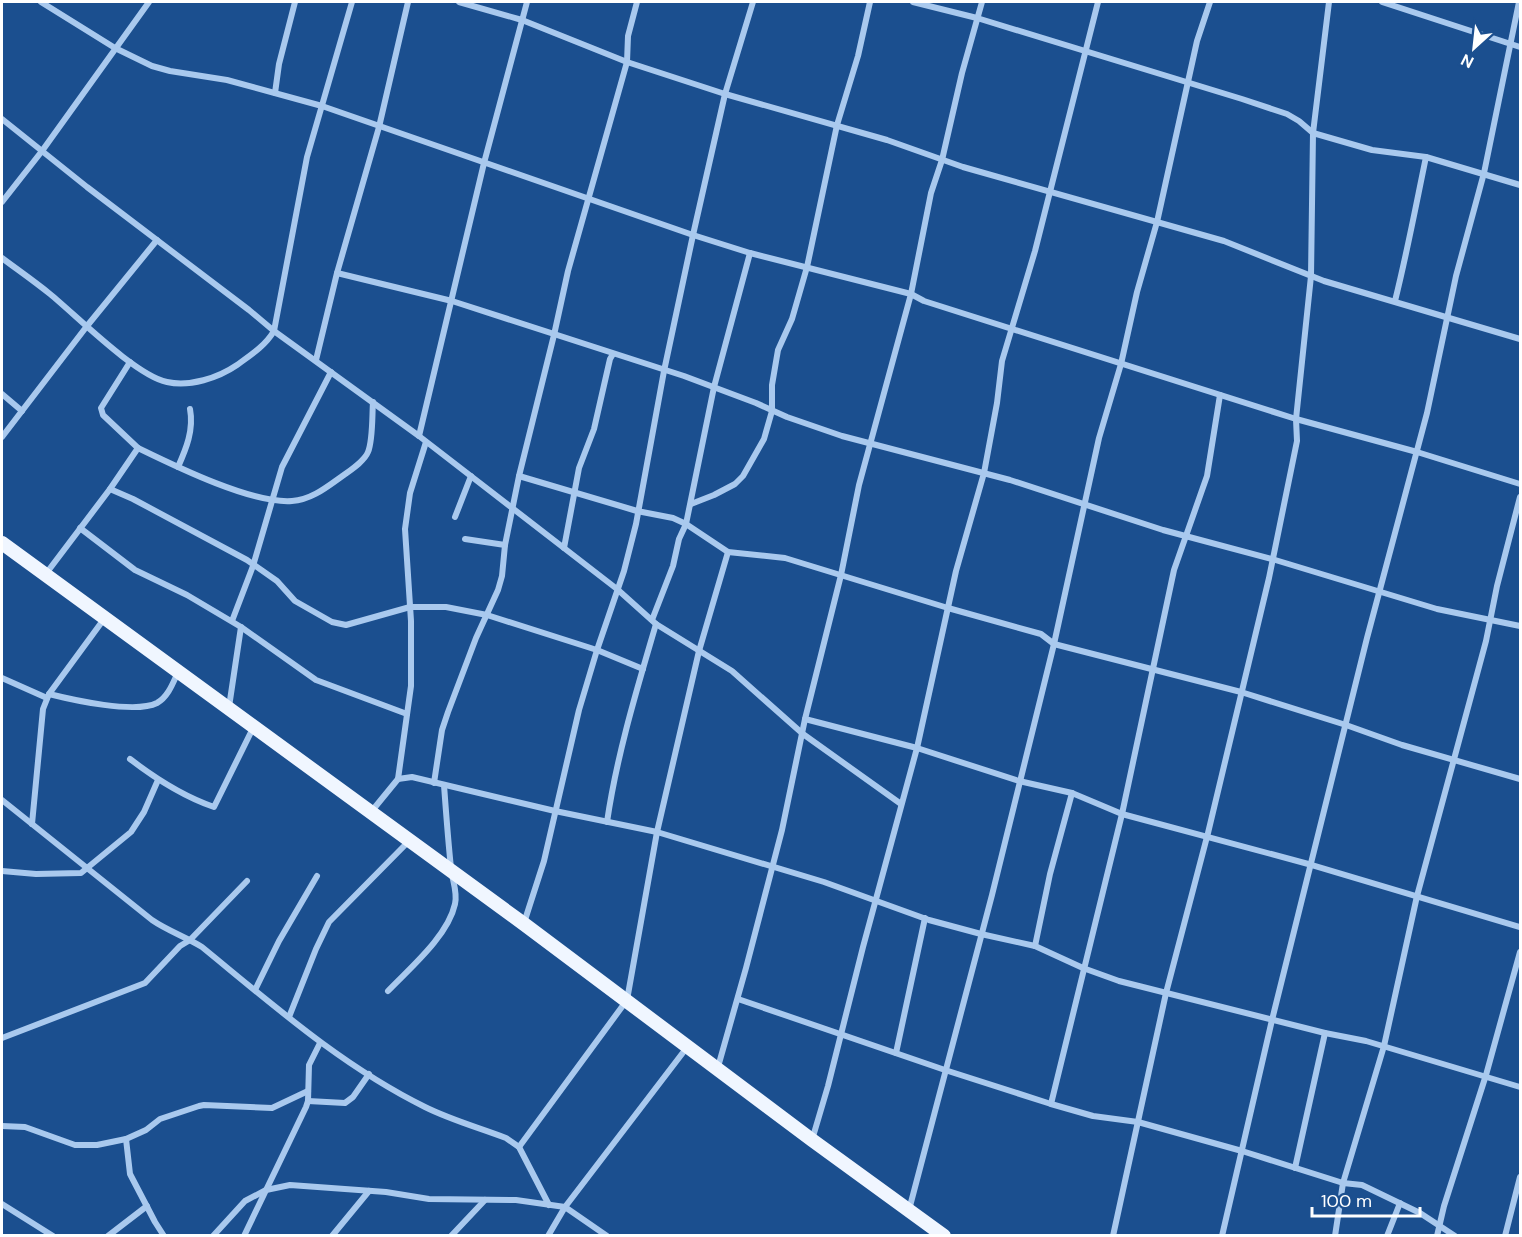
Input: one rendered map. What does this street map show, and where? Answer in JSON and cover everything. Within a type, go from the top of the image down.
[{"type":"main road","points":[[2,543],[451,870],[944,1236]]},
{"type":"street","points":[[41,2],[115,48],[152,66],[227,80],[322,106],[750,253],[911,294],[924,301],[1010,329],[1296,419],[1417,452],[1521,484]]},
{"type":"street","points":[[2,202],[42,151],[149,2]]},
{"type":"street","points":[[274,93],[295,2]]},
{"type":"street","points":[[2,258],[48,292],[130,362],[166,382],[183,384],[225,373],[267,342],[274,331],[307,157],[352,2]]},
{"type":"street","points":[[316,360],[337,273],[379,127],[408,2]]},
{"type":"street","points":[[459,2],[522,20],[627,62],[725,94],[837,125],[942,160],[1050,192],[1224,241],[1311,276],[1521,339]]},
{"type":"street","points":[[419,436],[484,163],[527,2]]},
{"type":"street","points":[[434,783],[442,730],[500,583],[504,545],[519,476],[587,197],[627,62],[628,36],[637,2]]},
{"type":"street","points":[[524,924],[544,861],[579,711],[624,572],[693,235],[725,94],[753,2]]},
{"type":"street","points":[[691,504],[735,484],[743,476],[764,439],[772,411],[772,385],[778,350],[792,319],[807,267],[837,125],[858,56],[870,2]]},
{"type":"street","points":[[913,2],[977,18],[1287,114],[1313,133],[1372,150],[1426,157],[1521,184]]},
{"type":"street","points":[[717,1068],[738,999],[772,867],[805,719],[841,575],[849,527],[911,294],[931,193],[942,160],[962,73],[982,2]]},
{"type":"street","points":[[812,1140],[917,748],[956,571],[984,473],[1002,361],[1035,251],[1098,2]]},
{"type":"street","points":[[909,1210],[920,1176],[1054,644],[1099,438],[1121,364],[1137,292],[1157,222],[1197,41],[1210,2]]},
{"type":"street","points":[[1113,1236],[1166,993],[1207,838],[1297,441],[1296,419],[1311,276],[1313,133],[1329,2]]},
{"type":"street","points":[[1382,2],[1521,47]]},
{"type":"street","points":[[1222,1236],[1272,1020],[1367,638],[1381,592],[1442,351],[1448,317],[1484,173],[1509,44],[1520,2]]},
{"type":"street","points":[[2,119],[274,331],[419,436],[513,508],[617,589],[654,622],[732,671],[803,734],[901,804]]},
{"type":"street","points":[[1395,301],[1426,157]]},
{"type":"street","points":[[2,437],[87,326],[157,240]]},
{"type":"street","points":[[607,822],[614,777],[654,622],[673,566],[679,539],[686,524],[714,387],[750,253]]},
{"type":"street","points":[[337,273],[452,301],[714,387],[842,436],[984,473],[1185,536],[1272,559],[1437,609],[1521,626]]},
{"type":"street","points":[[564,548],[579,468],[594,429],[613,354]]},
{"type":"street","points":[[130,362],[101,408],[103,415],[138,448],[178,467],[232,488],[273,500],[293,501],[312,495],[325,489],[357,465],[368,454],[373,402]]},
{"type":"street","points":[[232,621],[253,566],[282,467],[331,372]]},
{"type":"street","points":[[2,394],[22,411]]},
{"type":"street","points":[[1051,1104],[1122,814],[1174,570],[1207,476],[1220,395]]},
{"type":"street","points":[[178,467],[190,434],[190,409]]},
{"type":"street","points":[[370,813],[398,779],[411,686],[410,607],[405,529],[410,493],[426,442]]},
{"type":"street","points":[[45,575],[138,448]]},
{"type":"street","points":[[455,517],[471,476]]},
{"type":"street","points":[[519,476],[637,511],[673,518],[728,552],[776,556],[1041,634],[1054,644],[1241,692],[1402,745],[1521,778]]},
{"type":"street","points":[[110,489],[189,528],[277,581],[295,601],[340,624],[345,625],[410,607],[437,605],[487,615],[597,650],[643,669]]},
{"type":"street","points":[[1335,1236],[1343,1183],[1384,1046],[1417,896],[1455,760],[1521,497]]},
{"type":"street","points":[[80,528],[135,570],[187,595],[232,621],[316,680],[407,714]]},
{"type":"street","points":[[465,539],[504,545]]},
{"type":"street","points":[[519,1147],[627,1000],[657,832],[699,651],[728,552]]},
{"type":"street","points":[[32,824],[40,720],[48,696],[105,619]]},
{"type":"street","points":[[229,708],[241,627]]},
{"type":"street","points":[[2,678],[48,696],[123,707],[158,702],[167,693],[178,672]]},
{"type":"street","points":[[805,719],[917,748],[1019,781],[1072,794],[1122,814],[1312,865],[1521,927]]},
{"type":"street","points":[[130,759],[178,792],[214,807],[254,726]]},
{"type":"street","points":[[398,779],[412,777],[555,811],[657,832],[824,882],[925,918],[1035,946],[1083,968],[1119,981],[1384,1046],[1521,1087]]},
{"type":"street","points":[[2,871],[81,873],[131,832],[144,812],[158,780]]},
{"type":"street","points":[[388,992],[439,936],[449,922],[455,904],[456,894],[451,870],[444,785]]},
{"type":"street","points":[[1035,946],[1050,874],[1072,794]]},
{"type":"street","points":[[2,800],[152,920],[164,929],[190,940],[320,1043],[427,1108],[506,1138],[519,1147],[549,1205]]},
{"type":"street","points":[[289,1017],[316,948],[329,922],[410,840]]},
{"type":"street","points":[[255,990],[279,941],[317,876]]},
{"type":"street","points":[[2,1038],[145,983],[247,881]]},
{"type":"street","points":[[896,1053],[925,918]]},
{"type":"street","points":[[1437,1236],[1521,952]]},
{"type":"street","points":[[738,999],[1051,1104],[1093,1116],[1138,1122],[1242,1151],[1343,1183],[1362,1185],[1400,1203],[1455,1236]]},
{"type":"street","points":[[1295,1168],[1325,1033]]},
{"type":"street","points":[[244,1236],[308,1101],[309,1065],[320,1043]]},
{"type":"street","points":[[548,1236],[565,1207],[688,1046]]},
{"type":"street","points":[[308,1101],[345,1103],[353,1097],[369,1074]]},
{"type":"street","points":[[2,1126],[25,1127],[75,1145],[97,1146],[126,1139],[146,1130],[160,1119],[204,1105],[272,1108],[308,1091]]},
{"type":"street","points":[[126,1139],[130,1174],[164,1236]]},
{"type":"street","points":[[1505,1236],[1521,1177]]},
{"type":"street","points":[[213,1236],[245,1201],[266,1190],[290,1185],[369,1191],[429,1199],[516,1200],[565,1207],[607,1236]]},
{"type":"street","points":[[332,1236],[369,1191]]},
{"type":"street","points":[[451,1236],[485,1200]]},
{"type":"street","points":[[1387,1236],[1400,1203]]},
{"type":"street","points":[[2,1204],[53,1236]]},
{"type":"street","points":[[108,1236],[147,1206]]}]
